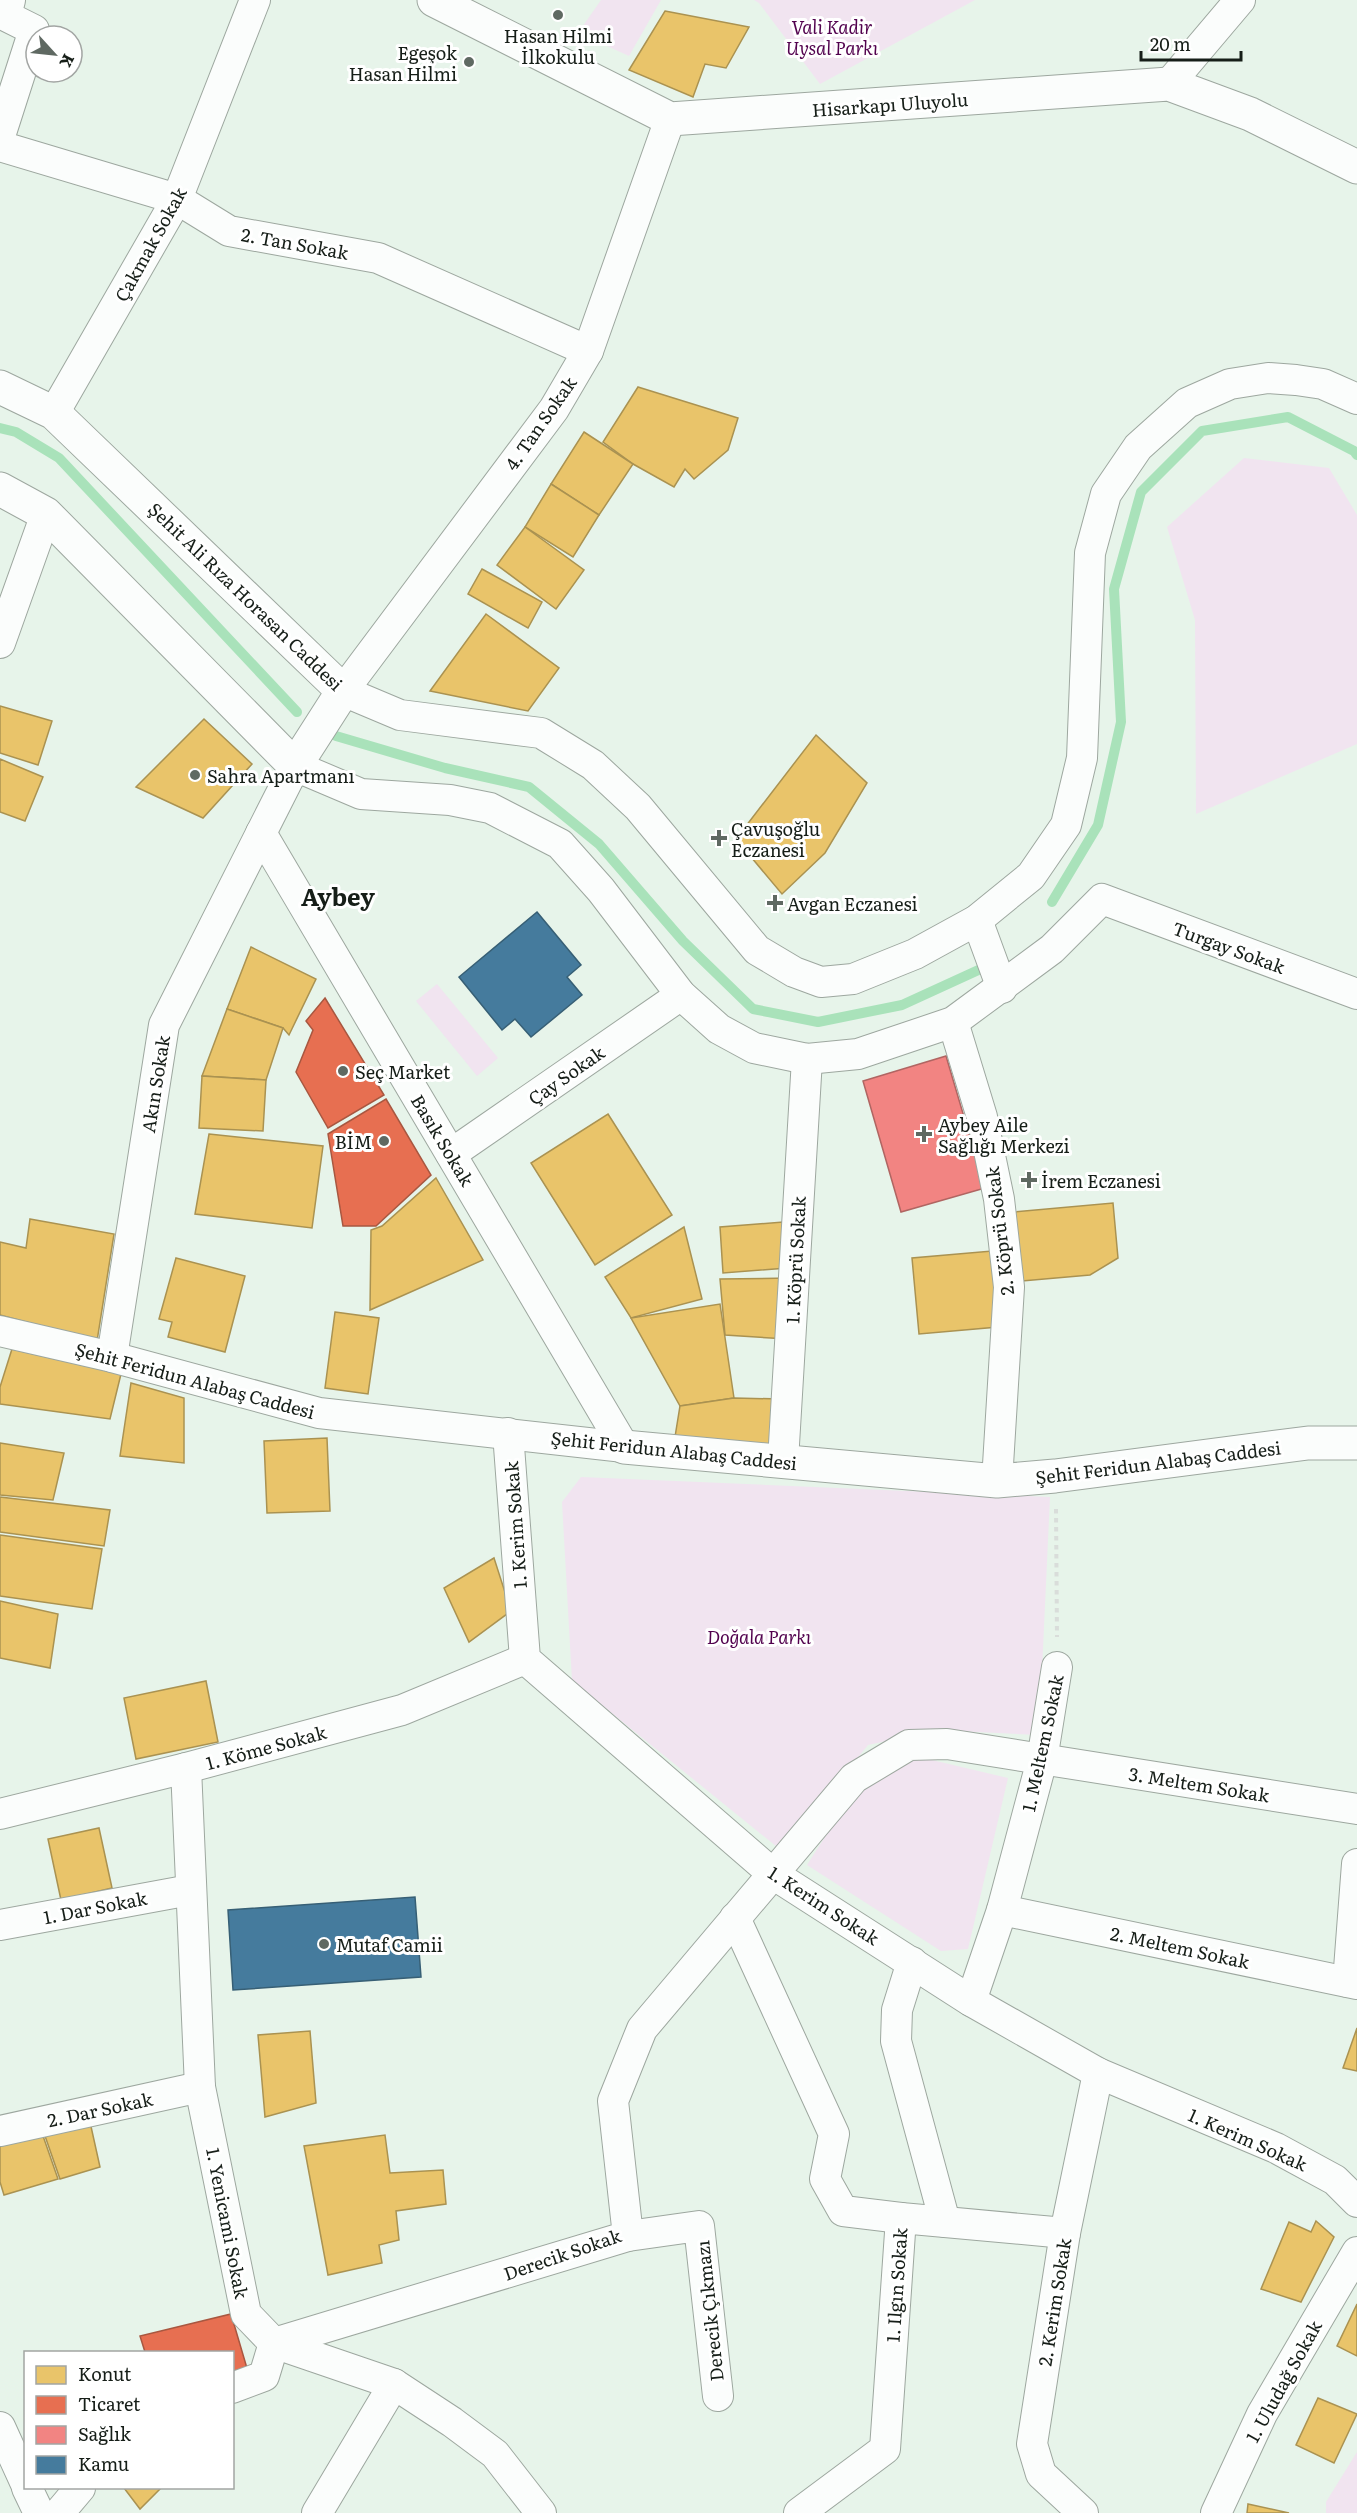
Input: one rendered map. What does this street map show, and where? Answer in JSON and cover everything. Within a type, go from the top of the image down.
[{"type":"street","points":[[0,136],[34,30],[6,16],[10,0]]},
{"type":"street","name":"Çakmak Sokak","points":[[54,413],[177,199],[255,0]]},
{"type":"street","points":[[434,0],[670,119]]},
{"type":"street","points":[[1169,84],[1240,0]]},
{"type":"street","name":"Hisarkapı Uluyolu","points":[[670,119],[1169,84],[1250,114],[1357,167]]},
{"type":"street","name":"4. Tan Sokak","points":[[343,691],[554,409],[588,351],[670,119]]},
{"type":"street","name":"2. Tan Sokak","points":[[0,146],[177,199],[229,231],[378,258],[588,351]]},
{"type":"street","name":"Şehit Ali Rıza Horasan Caddesi","points":[[0,387],[54,413],[343,691],[400,715],[541,733],[593,765],[638,807],[758,950],[794,972],[821,982],[853,980],[915,954],[977,920],[1031,876],[1066,825],[1083,758],[1089,553],[1106,494],[1138,447],[1187,403],[1230,384],[1268,378],[1305,381],[1323,384],[1357,399]]},
{"type":"street","points":[[0,489],[46,514],[295,766],[361,794],[450,801],[490,808],[527,825],[560,844],[601,890],[681,995],[719,1029],[754,1048],[807,1059],[858,1054],[953,1022],[1002,988],[977,920]]},
{"type":"street","points":[[0,643],[46,514]]},
{"type":"street","points":[[295,766],[343,691]]},
{"type":"street","name":"Akın Sokak","points":[[112,1358],[164,1025],[295,766]]},
{"type":"street","name":"Basık Sokak","points":[[261,833],[624,1447]]},
{"type":"street","name":"Turgay Sokak","points":[[1002,988],[1052,949],[1102,899],[1357,994]]},
{"type":"street","name":"Çay Sokak","points":[[451,1154],[681,995]]},
{"type":"street","name":"2. Köprü Sokak","points":[[953,1022],[982,1117],[999,1199],[1009,1287],[997,1481]]},
{"type":"street","name":"1. Köprü Sokak","points":[[783,1461],[807,1059]]},
{"type":"street","name":"Şehit Feridun Alabaş Caddesi","points":[[0,1331],[319,1413],[624,1447],[997,1481],[1055,1476],[1308,1443],[1357,1443]]},
{"type":"street","name":"1. Kerim Sokak","points":[[508,1434],[525,1659],[773,1874],[971,2001],[1098,2073],[1276,2148],[1335,2180],[1357,2202]]},
{"type":"street","name":"1. Köme Sokak","points":[[0,1814],[186,1768],[402,1710],[525,1659]]},
{"type":"street","name":"1. Meltem Sokak","points":[[971,2001],[1002,1910],[1042,1760],[1058,1667]]},
{"type":"street","name":"3. Meltem Sokak","points":[[773,1874],[854,1778],[909,1744],[946,1744],[1357,1809]]},
{"type":"street","name":"1. Yenicami Sokak","points":[[186,1768],[200,2087],[246,2314],[274,2343],[394,2384],[495,2454],[542,2513]]},
{"type":"street","points":[[1352,1983],[1357,1864]]},
{"type":"street","name":"Derecik Sokak","points":[[274,2343],[628,2236],[613,2100],[642,2029],[773,1874]]},
{"type":"street","name":"1. Dar Sokak","points":[[0,1925],[190,1890]]},
{"type":"street","name":"2. Meltem Sokak","points":[[1002,1910],[1352,1983]]},
{"type":"street","points":[[735,1918],[834,2134],[825,2180],[843,2211],[901,2218]]},
{"type":"street","points":[[912,1962],[897,2010],[896,2041],[945,2222]]},
{"type":"street","name":"2. Kerim Sokak","points":[[1068,2509],[1041,2474],[1032,2444],[1065,2233],[1098,2073]]},
{"type":"street","name":"2. Dar Sokak","points":[[0,2131],[200,2087]]},
{"type":"street","name":"1. Ilgın Sokak","points":[[799,2513],[885,2449],[901,2218],[1065,2233]]},
{"type":"street","name":"Derecik Çıkmazı","points":[[628,2236],[699,2226],[718,2396]]},
{"type":"street","name":"1. Uludağ Sokak","points":[[1216,2513],[1262,2414],[1357,2252]]},
{"type":"street","points":[[234,2387],[264,2376],[274,2343]]},
{"type":"street","points":[[317,2513],[394,2384]]},
{"type":"street","points":[[0,2427],[24,2481]]},
{"type":"street","points":[[27,2489],[39,2513]]},
{"type":"street","points":[[59,2513],[78,2489]]},
{"type":"path","name":"1. Meltem Sokak","points":[[1055,1476],[1058,1667]]},
{"type":"green space","points":[[601,0],[661,0],[629,56],[578,33]]},
{"type":"green space","name":"Vali Kadir Uysal Parkı","points":[[754,0],[975,0],[820,84],[759,3]]},
{"type":"green space","points":[[1244,458],[1329,468],[1357,515],[1357,744],[1196,814],[1195,620],[1167,527]]},
{"type":"green space","points":[[437,984],[498,1058],[477,1076],[416,1001]]},
{"type":"green space","name":"Doğala Parkı","points":[[581,1477],[1050,1497],[1039,1735],[936,1730],[868,1745],[782,1851],[572,1681],[562,1502]]},
{"type":"green space","points":[[915,1756],[1008,1778],[968,1949],[941,1951],[807,1865],[860,1782]]},
{"type":"green space","points":[[1357,2452],[1357,2513],[1326,2513],[1326,2502]]},
{"type":"building: Konut","points":[[665,11],[749,27],[726,68],[705,64],[693,97],[629,70]]},
{"type":"building: Konut","points":[[638,387],[738,418],[728,450],[694,479],[685,469],[674,487],[633,464],[603,442]]},
{"type":"building: Konut","points":[[584,432],[633,464],[599,515],[551,484]]},
{"type":"building: Konut","points":[[551,484],[599,515],[573,557],[525,527]]},
{"type":"building: Konut","points":[[525,527],[584,570],[556,609],[497,565]]},
{"type":"building: Konut","points":[[482,569],[542,602],[528,628],[468,594]]},
{"type":"building: Konut","points":[[486,614],[559,668],[528,711],[430,691]]},
{"type":"building: Konut","points":[[0,706],[52,721],[38,765],[0,753]]},
{"type":"building: Konut","name":"Sahra Apartmanı","points":[[204,719],[252,764],[203,818],[136,787]]},
{"type":"building: Konut","points":[[816,735],[867,783],[825,853],[782,894],[736,839]]},
{"type":"building: Konut","points":[[0,759],[43,777],[25,821],[0,812]]},
{"type":"building: Konut","points":[[251,947],[316,979],[289,1035],[283,1028],[227,1009]]},
{"type":"building: Konut","points":[[227,1009],[283,1028],[266,1080],[202,1076]]},
{"type":"building: Konut","points":[[202,1076],[266,1080],[263,1131],[199,1128]]},
{"type":"building: Konut","points":[[608,1114],[672,1215],[595,1265],[531,1163]]},
{"type":"building: Konut","points":[[209,1134],[323,1146],[312,1228],[195,1214]]},
{"type":"building: Konut","points":[[436,1178],[483,1260],[370,1310],[371,1230],[382,1226]]},
{"type":"building: Konut","points":[[1113,1203],[1118,1258],[1090,1275],[1009,1282],[1003,1213]]},
{"type":"building: Konut","points":[[30,1219],[114,1234],[97,1341],[0,1315],[0,1242],[26,1248]]},
{"type":"building: Konut","points":[[783,1222],[787,1268],[723,1273],[720,1227]]},
{"type":"building: Konut","points":[[684,1227],[702,1299],[631,1318],[605,1277]]},
{"type":"building: Konut","points":[[992,1251],[998,1327],[919,1334],[912,1258]]},
{"type":"building: Konut","points":[[176,1258],[245,1276],[225,1352],[168,1337],[172,1322],[159,1319]]},
{"type":"building: Konut","points":[[791,1278],[787,1339],[725,1335],[720,1279]]},
{"type":"building: Konut","points":[[720,1304],[734,1398],[680,1406],[631,1318]]},
{"type":"building: Konut","points":[[335,1312],[379,1318],[368,1394],[325,1388]]},
{"type":"building: Konut","points":[[12,1349],[121,1374],[110,1419],[0,1404],[0,1387]]},
{"type":"building: Konut","points":[[131,1383],[184,1398],[184,1463],[120,1456]]},
{"type":"building: Konut","points":[[734,1398],[780,1399],[774,1448],[674,1443],[680,1406]]},
{"type":"building: Konut","points":[[327,1438],[330,1511],[267,1513],[264,1441]]},
{"type":"building: Konut","points":[[0,1443],[64,1453],[53,1500],[0,1495]]},
{"type":"building: Konut","points":[[0,1497],[110,1510],[104,1546],[0,1532]]},
{"type":"building: Konut","points":[[0,1535],[102,1549],[92,1609],[0,1596]]},
{"type":"building: Konut","points":[[494,1558],[511,1611],[469,1642],[444,1588]]},
{"type":"building: Konut","points":[[0,1601],[58,1614],[50,1668],[0,1658]]},
{"type":"building: Konut","points":[[206,1681],[218,1742],[136,1759],[124,1698]]},
{"type":"building: Konut","points":[[99,1828],[112,1888],[61,1900],[48,1839]]},
{"type":"building: Konut","points":[[1357,2028],[1357,2071],[1343,2068]]},
{"type":"building: Konut","points":[[310,2031],[316,2103],[265,2117],[258,2035]]},
{"type":"building: Konut","points":[[90,2122],[100,2167],[60,2179],[44,2133]]},
{"type":"building: Konut","points":[[42,2133],[58,2179],[4,2195],[0,2182],[0,2146]]},
{"type":"building: Konut","points":[[385,2135],[390,2173],[443,2170],[446,2204],[396,2211],[399,2240],[379,2245],[382,2263],[328,2275],[304,2146]]},
{"type":"building: Konut","points":[[1316,2221],[1334,2237],[1301,2302],[1261,2289],[1289,2222],[1311,2232]]},
{"type":"building: Konut","points":[[1357,2304],[1357,2356],[1337,2346]]},
{"type":"building: Konut","points":[[1318,2398],[1357,2414],[1334,2463],[1296,2445]]},
{"type":"building: Konut","points":[[125,2489],[160,2489],[140,2509]]},
{"type":"building: Konut","points":[[1248,2504],[1289,2513],[1247,2513]]},
{"type":"building: Ticaret","points":[[325,998],[384,1095],[328,1128],[296,1072],[313,1030],[306,1021]]},
{"type":"building: Ticaret","points":[[386,1099],[431,1175],[376,1226],[343,1226],[328,1134]]},
{"type":"building: Ticaret","points":[[231,2314],[249,2375],[234,2379],[234,2351],[145,2351],[140,2336]]},
{"type":"building: Sağlık","name":"Aybey Aile Sağlığı Merkezi","points":[[946,1056],[985,1188],[901,1212],[863,1081]]},
{"type":"building: Kamu","points":[[537,912],[581,965],[567,977],[582,995],[531,1037],[515,1019],[502,1030],[459,977]]},
{"type":"building: Kamu","name":"Mutaf Camii","points":[[415,1897],[421,1977],[233,1990],[228,1910]]},
{"type":"waterway","points":[[1052,902],[1098,825],[1121,722],[1114,589],[1141,492],[1202,431],[1288,417],[1354,451],[1357,455]]},
{"type":"waterway","points":[[0,428],[16,432],[59,458],[297,712]]},
{"type":"waterway","points":[[336,736],[445,768],[529,787],[599,844],[683,941],[753,1009],[818,1022],[902,1005],[985,967]]},
{"type":"place","name":"Hasan Hilmi İlkokulu","points":[[558,15]]},
{"type":"place","name":"Egeşok Hasan Hilmi","points":[[469,62]]},
{"type":"place","name":"Sahra Apartmanı","points":[[195,775]]},
{"type":"place","name":"Çavuşoğlu Eczanesi","points":[[719,838]]},
{"type":"place","name":"Avgan Eczanesi","points":[[775,903]]},
{"type":"place","name":"Seç Market","points":[[343,1071]]},
{"type":"place","name":"Aybey Aile Sağlığı Merkezi","points":[[924,1134]]},
{"type":"place","name":"BİM","points":[[384,1141]]},
{"type":"place","name":"İrem Eczanesi","points":[[1029,1180]]},
{"type":"place","name":"Mutaf Camii","points":[[324,1944]]},
{"type":"district","name":"Aybey","points":[[338,895]]}]
